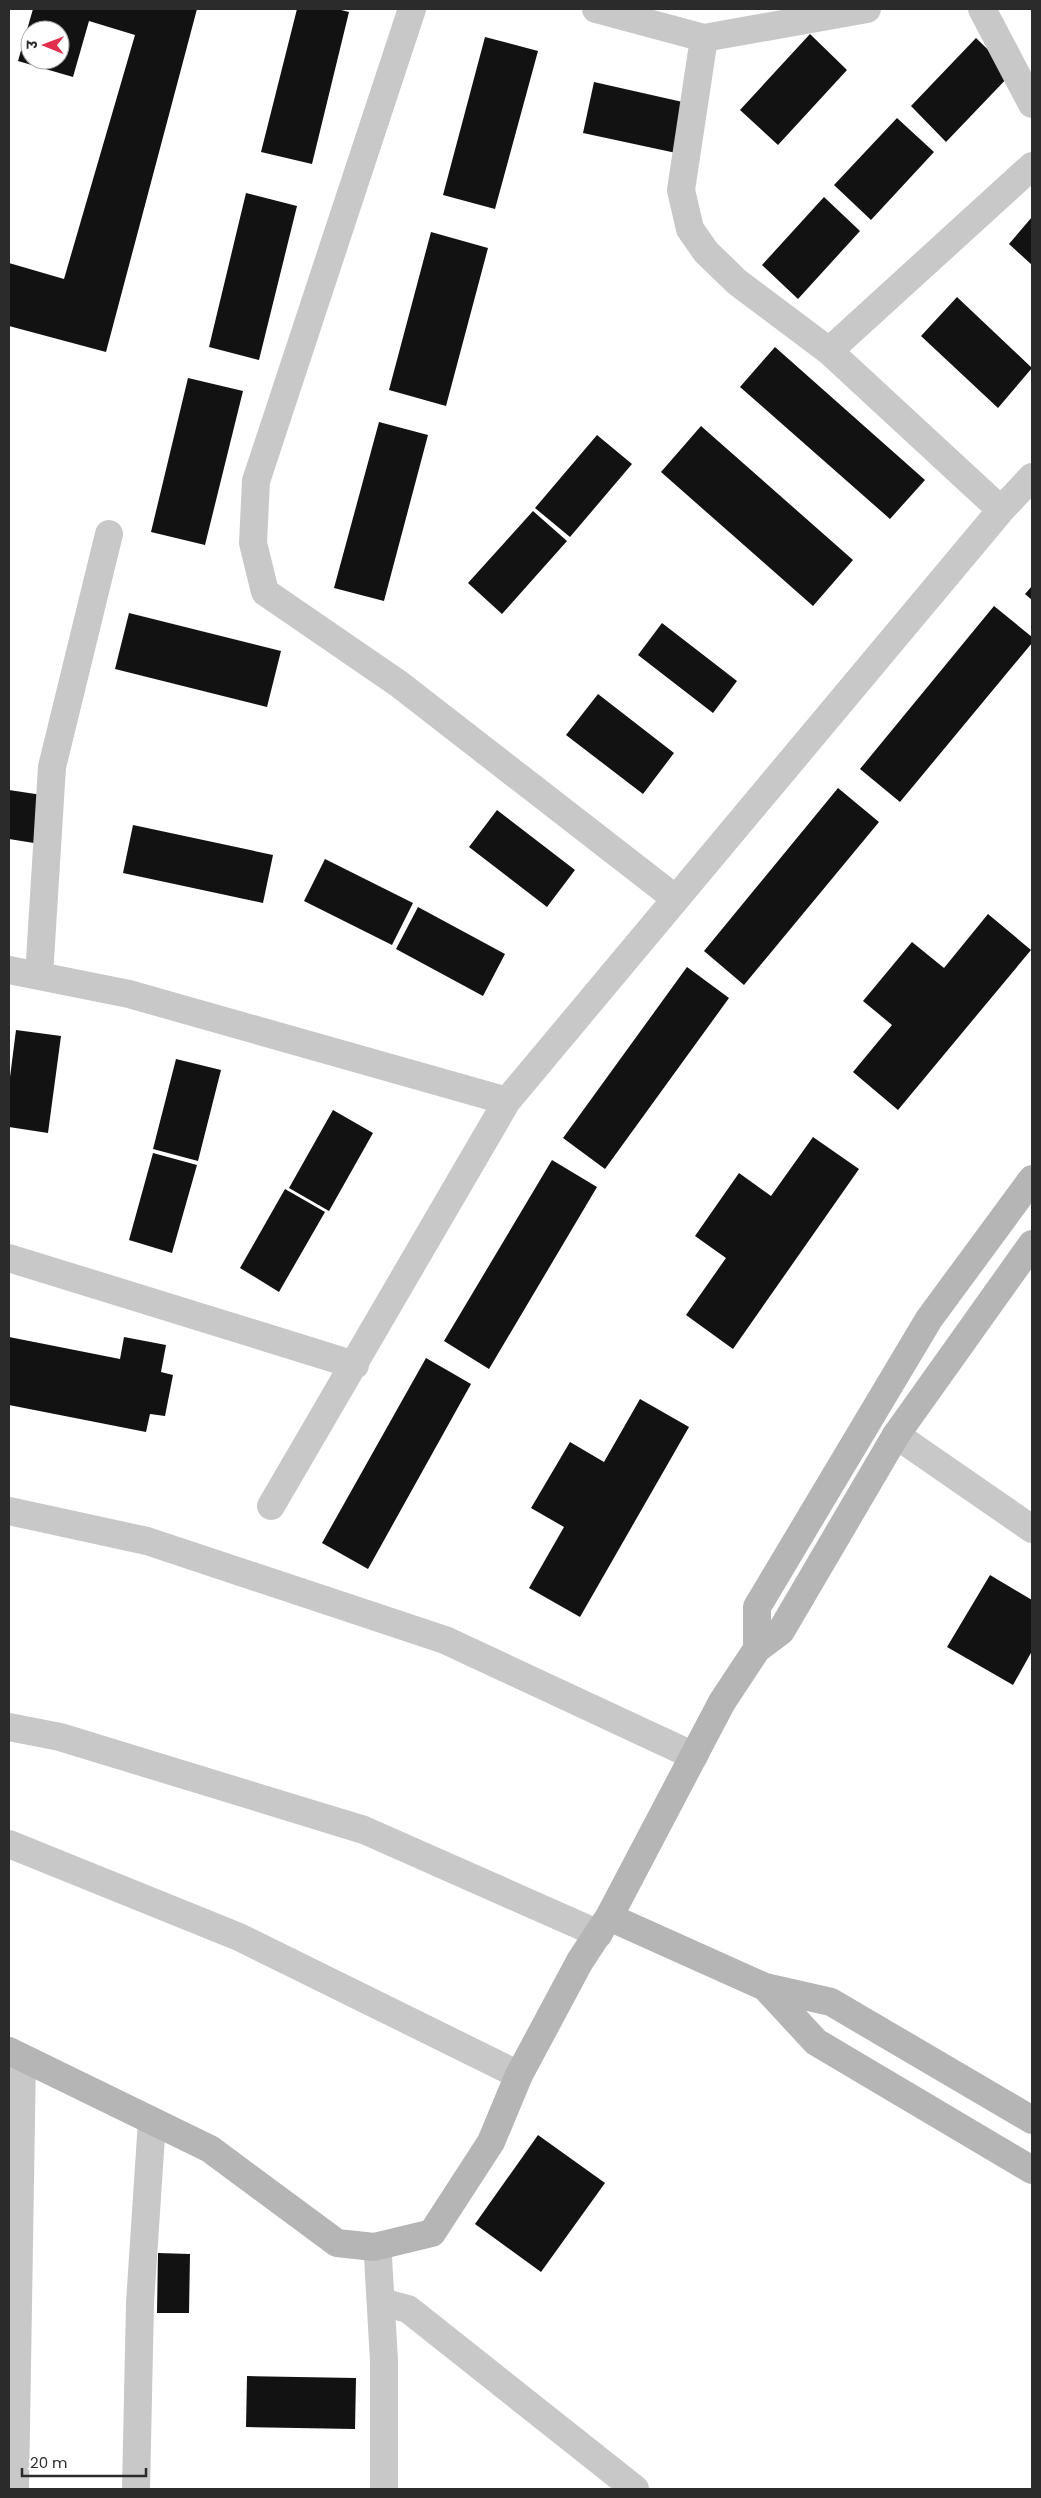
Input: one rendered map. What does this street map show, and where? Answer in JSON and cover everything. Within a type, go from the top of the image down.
[{"type":"street","points":[[412,9],[256,481],[253,543],[266,592],[399,684],[676,899]]},
{"type":"street","points":[[596,9],[704,38],[867,9]]},
{"type":"street","points":[[982,9],[1032,104]]},
{"type":"street","points":[[704,38],[681,190],[690,229],[706,252],[737,282],[829,351],[1001,510]]},
{"type":"street","points":[[829,351],[1032,166]]},
{"type":"street","points":[[271,1506],[507,1102],[1001,510],[1032,477]]},
{"type":"street","points":[[39,976],[52,767],[109,534]]},
{"type":"street","points":[[9,970],[130,994],[507,1102]]},
{"type":"street","points":[[757,1649],[757,1608],[929,1319],[1032,1179]]},
{"type":"street","points":[[15,2489],[16,2055],[210,2149],[338,2242],[374,2247],[432,2233],[491,2142],[519,2075],[580,1961],[604,1925],[722,1702],[757,1649],[781,1631],[896,1435],[1032,1244]]},
{"type":"street","points":[[9,1258],[355,1365]]},
{"type":"street","points":[[896,1435],[1032,1529]]},
{"type":"street","points":[[838,1472],[864,1489]]},
{"type":"street","points":[[9,1511],[147,1541],[445,1640],[694,1756]]},
{"type":"street","points":[[9,1727],[60,1737],[364,1830],[764,1987],[831,2002],[1032,2120]]},
{"type":"street","points":[[9,1844],[239,1937],[519,2075]]},
{"type":"street","points":[[764,1987],[816,2042],[1032,2170]]},
{"type":"street","points":[[136,2489],[140,2303],[152,2121]]},
{"type":"street","points":[[374,2247],[378,2257],[384,2361],[384,2489]]},
{"type":"street","points":[[381,2302],[408,2309],[635,2489]]},
{"type":"building","points":[[33,9],[197,9],[106,352],[9,326],[9,263],[64,279],[135,35],[89,21],[73,77],[49,70],[70,70],[70,20],[30,20]]},
{"type":"building","points":[[297,9],[337,9],[349,12],[312,164],[261,152]]},
{"type":"building","points":[[810,34],[847,70],[778,145],[740,110]]},
{"type":"building","points":[[485,37],[538,51],[495,209],[443,195]]},
{"type":"building","points":[[976,38],[1012,73],[946,142],[911,106]]},
{"type":"building","points":[[594,82],[687,103],[676,153],[583,133]]},
{"type":"building","points":[[897,118],[934,152],[871,220],[834,185]]},
{"type":"building","points":[[246,193],[297,206],[259,360],[209,347]]},
{"type":"building","points":[[824,197],[860,231],[798,299],[762,265]]},
{"type":"building","points":[[1032,217],[1032,265],[1009,244]]},
{"type":"building","points":[[431,232],[488,248],[446,406],[389,390]]},
{"type":"building","points":[[957,297],[1032,368],[998,408],[921,336]]},
{"type":"building","points":[[775,347],[925,480],[890,519],[740,387]]},
{"type":"building","points":[[188,378],[243,391],[205,545],[151,532]]},
{"type":"building","points":[[379,422],[428,435],[384,601],[334,588]]},
{"type":"building","points":[[701,426],[853,560],[813,606],[661,472]]},
{"type":"building","points":[[597,435],[632,464],[570,537],[535,508]]},
{"type":"building","points":[[533,511],[567,541],[502,614],[468,583]]},
{"type":"building","points":[[1032,586],[1032,600],[1025,594]]},
{"type":"building","points":[[994,606],[1032,637],[1032,643],[900,802],[860,769]]},
{"type":"building","points":[[129,613],[281,651],[267,707],[115,669]]},
{"type":"building","points":[[662,623],[737,681],[713,713],[638,655]]},
{"type":"building","points":[[598,694],[674,753],[643,794],[566,735]]},
{"type":"building","points":[[838,788],[879,822],[744,985],[704,951]]},
{"type":"building","points":[[9,790],[42,795],[34,843],[9,839]]},
{"type":"building","points":[[497,810],[575,870],[547,907],[469,847]]},
{"type":"building","points":[[133,825],[273,855],[263,903],[123,873]]},
{"type":"building","points":[[325,859],[413,903],[392,945],[304,901]]},
{"type":"building","points":[[418,907],[505,954],[483,996],[396,949]]},
{"type":"building","points":[[988,914],[1031,950],[898,1110],[853,1072],[892,1025],[863,1001],[912,942],[944,968]]},
{"type":"building","points":[[687,967],[729,998],[605,1169],[563,1138]]},
{"type":"building","points":[[16,1030],[61,1036],[48,1133],[9,1127],[9,1085]]},
{"type":"building","points":[[176,1059],[221,1070],[198,1161],[153,1149]]},
{"type":"building","points":[[333,1110],[373,1133],[329,1211],[289,1188]]},
{"type":"building","points":[[813,1137],[859,1169],[733,1349],[686,1315],[726,1258],[695,1236],[739,1173],[771,1196]]},
{"type":"building","points":[[153,1153],[197,1165],[172,1253],[129,1240]]},
{"type":"building","points":[[552,1160],[597,1187],[489,1369],[444,1341]]},
{"type":"building","points":[[285,1189],[325,1212],[279,1292],[240,1268]]},
{"type":"building","points":[[9,1337],[120,1359],[124,1337],[166,1345],[161,1372],[173,1375],[165,1416],[150,1414],[146,1432],[9,1405]]},
{"type":"building","points":[[426,1358],[471,1384],[368,1569],[322,1543]]},
{"type":"building","points":[[640,1399],[689,1427],[580,1617],[529,1588],[564,1527],[531,1508],[570,1442],[604,1462]]},
{"type":"building","points":[[990,1575],[1032,1600],[1032,1651],[1013,1685],[947,1647]]},
{"type":"building","points":[[538,2135],[605,2183],[541,2272],[475,2224]]},
{"type":"building","points":[[158,2253],[190,2254],[189,2313],[157,2313]]},
{"type":"building","points":[[247,2376],[356,2378],[355,2429],[246,2427]]}]
